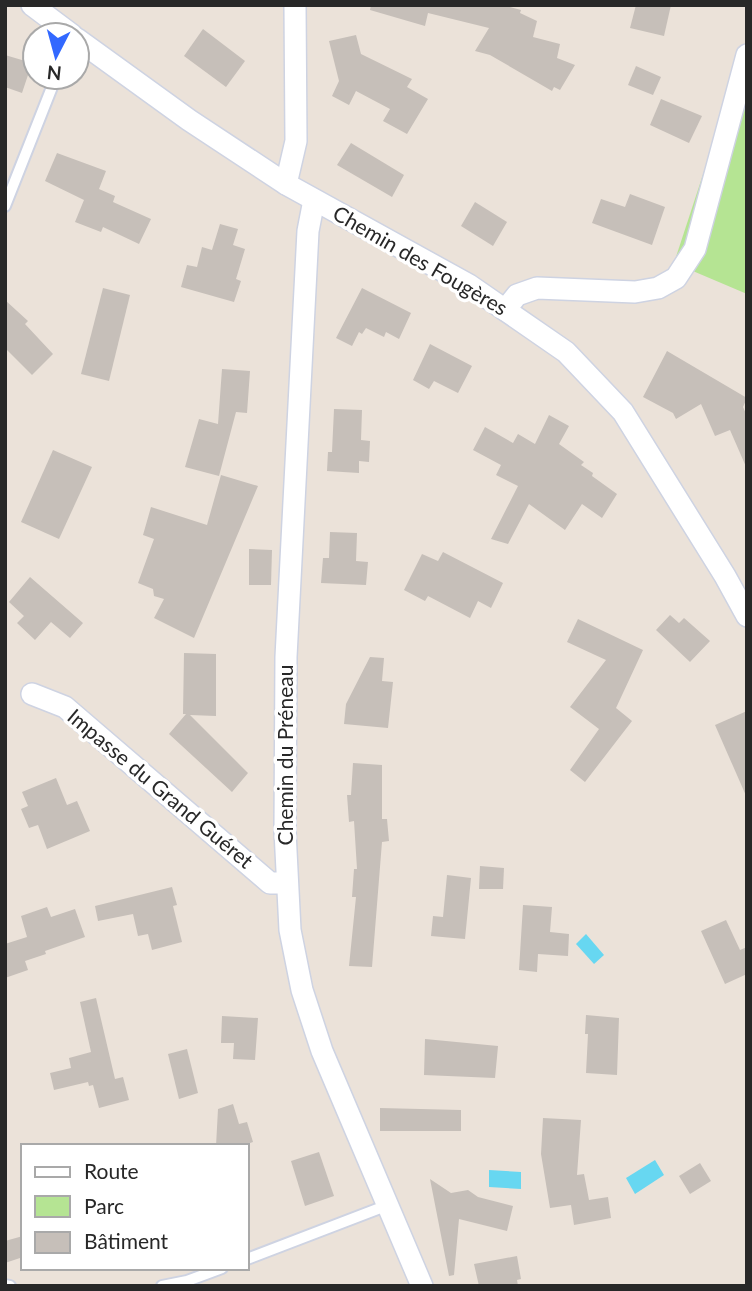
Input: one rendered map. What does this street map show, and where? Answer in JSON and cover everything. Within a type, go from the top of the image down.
[{"type":"street","points":[[32,5],[53,21]]},
{"type":"street","points":[[286,184],[296,141],[295,5]]},
{"type":"street","name":"Chemin des Fougères","points":[[91,49],[189,120],[286,184],[469,285],[566,352],[623,412],[747,616]]},
{"type":"street","points":[[505,310],[517,295],[537,288],[635,292],[658,288],[676,278],[695,249],[747,55]]},
{"type":"street","name":"Chemin du Préneau","points":[[314,200],[308,231],[286,657],[287,883],[290,930],[302,990],[322,1051],[422,1286]]},
{"type":"street","name":"Impasse du Grand Guéret","points":[[32,694],[65,707],[270,883],[287,883]]},
{"type":"lane","points":[[5,206],[50,91]]},
{"type":"lane","points":[[248,1259],[388,1205]]},
{"type":"lane","points":[[162,1286],[187,1281],[217,1270]]},
{"type":"green space","points":[[747,40],[747,294],[674,263]]},
{"type":"water","points":[[586,934],[604,955],[594,964],[576,944]]},
{"type":"water","points":[[655,1160],[664,1175],[635,1194],[626,1178]]},
{"type":"water","points":[[489,1170],[521,1172],[521,1189],[489,1187]]},
{"type":"building","points":[[371,5],[503,5],[521,10],[520,13],[537,21],[533,37],[560,44],[557,58],[575,65],[560,90],[554,87],[552,91],[490,55],[475,51],[489,28],[428,13],[425,26],[370,10]]},
{"type":"building","points":[[636,5],[671,5],[664,36],[630,28]]},
{"type":"building","points":[[203,29],[245,61],[226,87],[184,56]]},
{"type":"building","points":[[356,35],[361,54],[412,79],[407,87],[428,99],[407,134],[383,121],[390,109],[356,91],[349,105],[332,96],[339,81],[329,41]]},
{"type":"building","points":[[5,55],[21,60],[23,91],[22,93],[5,87]]},
{"type":"building","points":[[636,66],[661,77],[653,95],[628,85]]},
{"type":"building","points":[[661,99],[702,116],[689,143],[650,125]]},
{"type":"building","points":[[351,143],[404,175],[392,197],[337,165]]},
{"type":"building","points":[[57,153],[106,171],[99,189],[115,196],[113,202],[151,219],[139,244],[103,227],[101,232],[75,222],[84,200],[45,181]]},
{"type":"building","points":[[630,194],[665,207],[652,245],[592,223],[601,199],[625,207]]},
{"type":"building","points":[[475,202],[507,222],[493,246],[461,226]]},
{"type":"building","points":[[220,224],[238,229],[233,245],[245,249],[236,279],[241,281],[234,302],[181,287],[187,265],[197,267],[202,247],[212,250]]},
{"type":"building","points":[[103,288],[130,295],[109,381],[81,374]]},
{"type":"building","points":[[362,288],[411,313],[399,339],[386,332],[384,337],[366,328],[362,334],[359,332],[352,346],[336,338]]},
{"type":"building","points":[[5,300],[28,321],[25,324],[53,354],[32,375],[5,348]]},
{"type":"building","points":[[430,344],[472,366],[458,393],[434,381],[429,389],[413,380]]},
{"type":"building","points":[[667,351],[747,398],[743,407],[747,416],[747,469],[730,430],[715,436],[701,404],[676,419],[673,413],[643,397]]},
{"type":"building","points":[[222,369],[250,371],[247,413],[236,412],[219,476],[185,467],[199,419],[218,424]]},
{"type":"building","points":[[334,409],[362,410],[361,440],[370,441],[369,462],[359,461],[359,473],[327,471],[328,452],[332,452]]},
{"type":"building","points":[[549,415],[569,426],[559,444],[584,462],[581,465],[593,473],[592,476],[617,494],[602,518],[582,504],[565,530],[529,504],[508,544],[491,539],[518,486],[496,475],[501,465],[473,450],[485,427],[513,443],[518,434],[535,444]]},
{"type":"building","points":[[53,450],[92,467],[59,539],[21,522]]},
{"type":"building","points":[[221,475],[258,486],[194,638],[154,618],[164,599],[154,596],[153,589],[138,583],[154,539],[143,535],[151,507],[207,525]]},
{"type":"building","points":[[330,532],[357,533],[356,561],[368,562],[366,585],[321,583],[323,558],[329,558]]},
{"type":"building","points":[[249,549],[272,550],[271,585],[249,585]]},
{"type":"building","points":[[443,552],[503,583],[491,608],[478,601],[470,618],[428,596],[425,601],[404,590],[422,554],[438,561]]},
{"type":"building","points":[[30,577],[83,623],[70,638],[51,622],[35,640],[17,623],[24,616],[9,602]]},
{"type":"building","points":[[670,615],[679,623],[684,618],[710,641],[690,662],[656,630]]},
{"type":"building","points":[[578,619],[643,650],[616,708],[632,721],[585,782],[570,770],[599,729],[570,707],[606,660],[567,642]]},
{"type":"building","points":[[184,653],[216,654],[216,716],[190,715],[248,773],[232,792],[169,734],[186,714],[183,714]]},
{"type":"building","points":[[370,657],[384,658],[382,681],[393,682],[388,728],[344,724],[346,704]]},
{"type":"building","points":[[747,711],[747,798],[715,725]]},
{"type":"building","points":[[353,763],[382,765],[382,819],[387,819],[389,841],[382,842],[372,967],[349,966],[356,897],[352,897],[354,869],[357,869],[354,821],[349,822],[347,795],[351,795]]},
{"type":"building","points":[[56,778],[67,805],[77,801],[90,831],[47,849],[38,825],[29,828],[21,809],[28,806],[22,792]]},
{"type":"building","points":[[480,866],[504,868],[503,889],[479,889]]},
{"type":"building","points":[[447,875],[471,878],[465,939],[431,936],[433,916],[443,917]]},
{"type":"building","points":[[172,887],[177,905],[173,906],[182,942],[152,950],[148,934],[138,936],[133,914],[98,921],[95,906]]},
{"type":"building","points":[[523,905],[552,907],[550,932],[569,934],[568,956],[538,954],[537,972],[519,970]]},
{"type":"building","points":[[47,907],[51,917],[75,909],[85,937],[25,961],[28,970],[5,978],[5,944],[27,937],[21,916]]},
{"type":"building","points":[[726,920],[740,950],[747,947],[747,974],[725,984],[701,931]]},
{"type":"building","points":[[96,998],[115,1079],[123,1077],[129,1100],[99,1108],[93,1085],[89,1086],[88,1082],[54,1090],[50,1073],[71,1068],[69,1058],[91,1052],[80,1002]]},
{"type":"building","points":[[586,1015],[619,1018],[617,1075],[586,1073]]},
{"type":"building","points":[[222,1016],[258,1018],[255,1060],[233,1059],[234,1043],[221,1043]]},
{"type":"building","points":[[425,1039],[498,1046],[495,1078],[424,1075]]},
{"type":"building","points":[[187,1049],[198,1093],[179,1099],[168,1054]]},
{"type":"building","points":[[233,1104],[239,1124],[247,1122],[253,1142],[216,1144],[218,1109]]},
{"type":"building","points":[[380,1108],[461,1110],[461,1131],[380,1131]]},
{"type":"building","points":[[543,1118],[581,1120],[577,1175],[584,1174],[589,1200],[608,1197],[611,1218],[574,1225],[571,1205],[550,1208],[541,1154]]},
{"type":"building","points":[[319,1152],[334,1196],[305,1206],[291,1161]]},
{"type":"building","points":[[700,1163],[711,1181],[690,1194],[679,1176]]},
{"type":"building","points":[[430,1179],[451,1193],[468,1190],[478,1197],[513,1206],[507,1231],[459,1219],[454,1275],[449,1276]]},
{"type":"building","points":[[21,1237],[21,1258],[5,1263],[5,1241]]},
{"type":"building","points":[[517,1256],[521,1279],[517,1280],[518,1286],[479,1286],[474,1264]]}]
